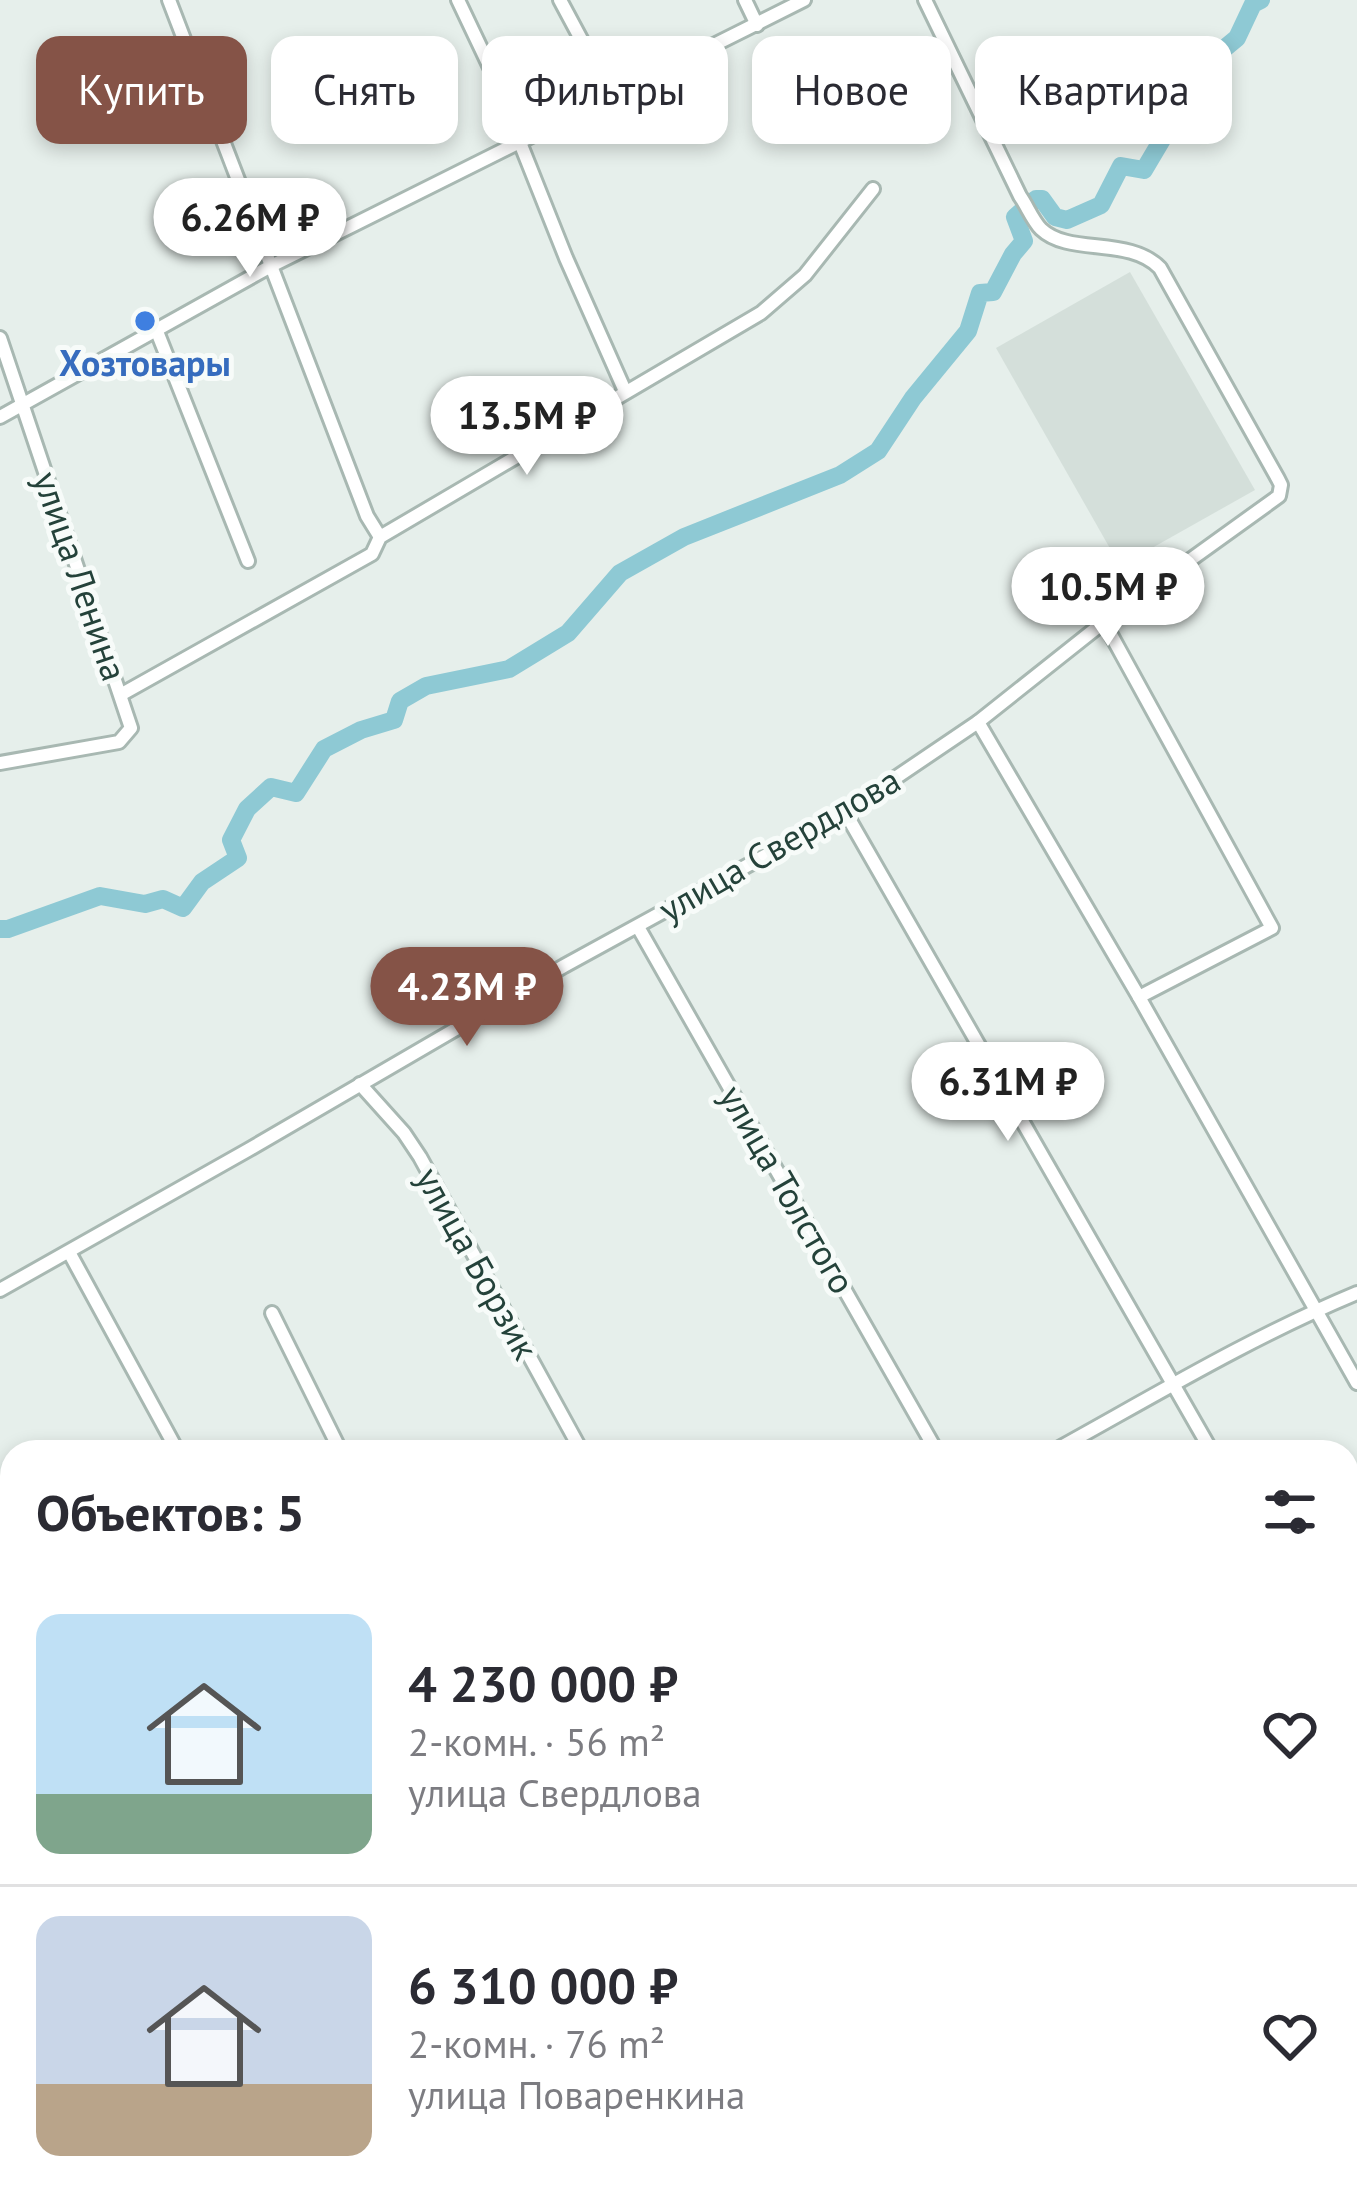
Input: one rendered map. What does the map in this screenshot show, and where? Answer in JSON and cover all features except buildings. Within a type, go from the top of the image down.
[{"type":"street","points":[[169,0],[367,516],[380,537]]},
{"type":"street","points":[[458,0],[482,51]]},
{"type":"street","points":[[560,0],[579,36]]},
{"type":"street","points":[[745,0],[758,25]]},
{"type":"street","points":[[728,40],[804,0]]},
{"type":"street","name":"улица Свердлова","points":[[0,1289],[564,966],[845,812],[978,722],[1104,622],[1279,496],[1278,478],[1160,268],[1139,252],[1043,231],[1020,196],[926,0]]},
{"type":"street","points":[[0,417],[271,266],[511,144]]},
{"type":"street","points":[[521,144],[626,391]]},
{"type":"street","points":[[122,694],[372,554],[380,537],[760,313],[805,275],[873,189]]},
{"type":"street","points":[[156,329],[248,561]]},
{"type":"street","name":"улица Ленина","points":[[0,338],[131,728],[119,742],[0,763]]},
{"type":"street","points":[[1104,622],[1272,928],[1139,997]]},
{"type":"street","points":[[978,722],[1357,1383]]},
{"type":"street","points":[[845,812],[1205,1440]]},
{"type":"street","name":"улица Толстого","points":[[638,927],[930,1440]]},
{"type":"street","name":"улица Борзик","points":[[360,1084],[420,1157],[575,1440]]},
{"type":"street","points":[[69,1252],[171,1440]]},
{"type":"street","points":[[1074,1440],[1357,1293]]},
{"type":"street","points":[[272,1313],[335,1440]]},
{"type":"shaded area","points":[[1130,272],[1255,490],[1120,566],[996,348]]},
{"type":"waterway","points":[[0,929],[100,896],[145,904],[163,899],[183,908],[202,882],[238,858],[231,840],[247,809],[271,787],[296,793],[324,749],[394,720],[400,701],[426,686],[509,669],[568,633],[620,573],[684,537],[840,475],[878,451],[913,398],[968,331],[980,293],[993,292],[1024,241],[1015,217],[1042,199],[1055,217],[1067,220],[1101,205],[1121,166],[1144,170],[1208,62],[1237,38],[1253,4],[1261,0]]},
{"type":"place","name":"Хозтовары","points":[[145,321]]}]
